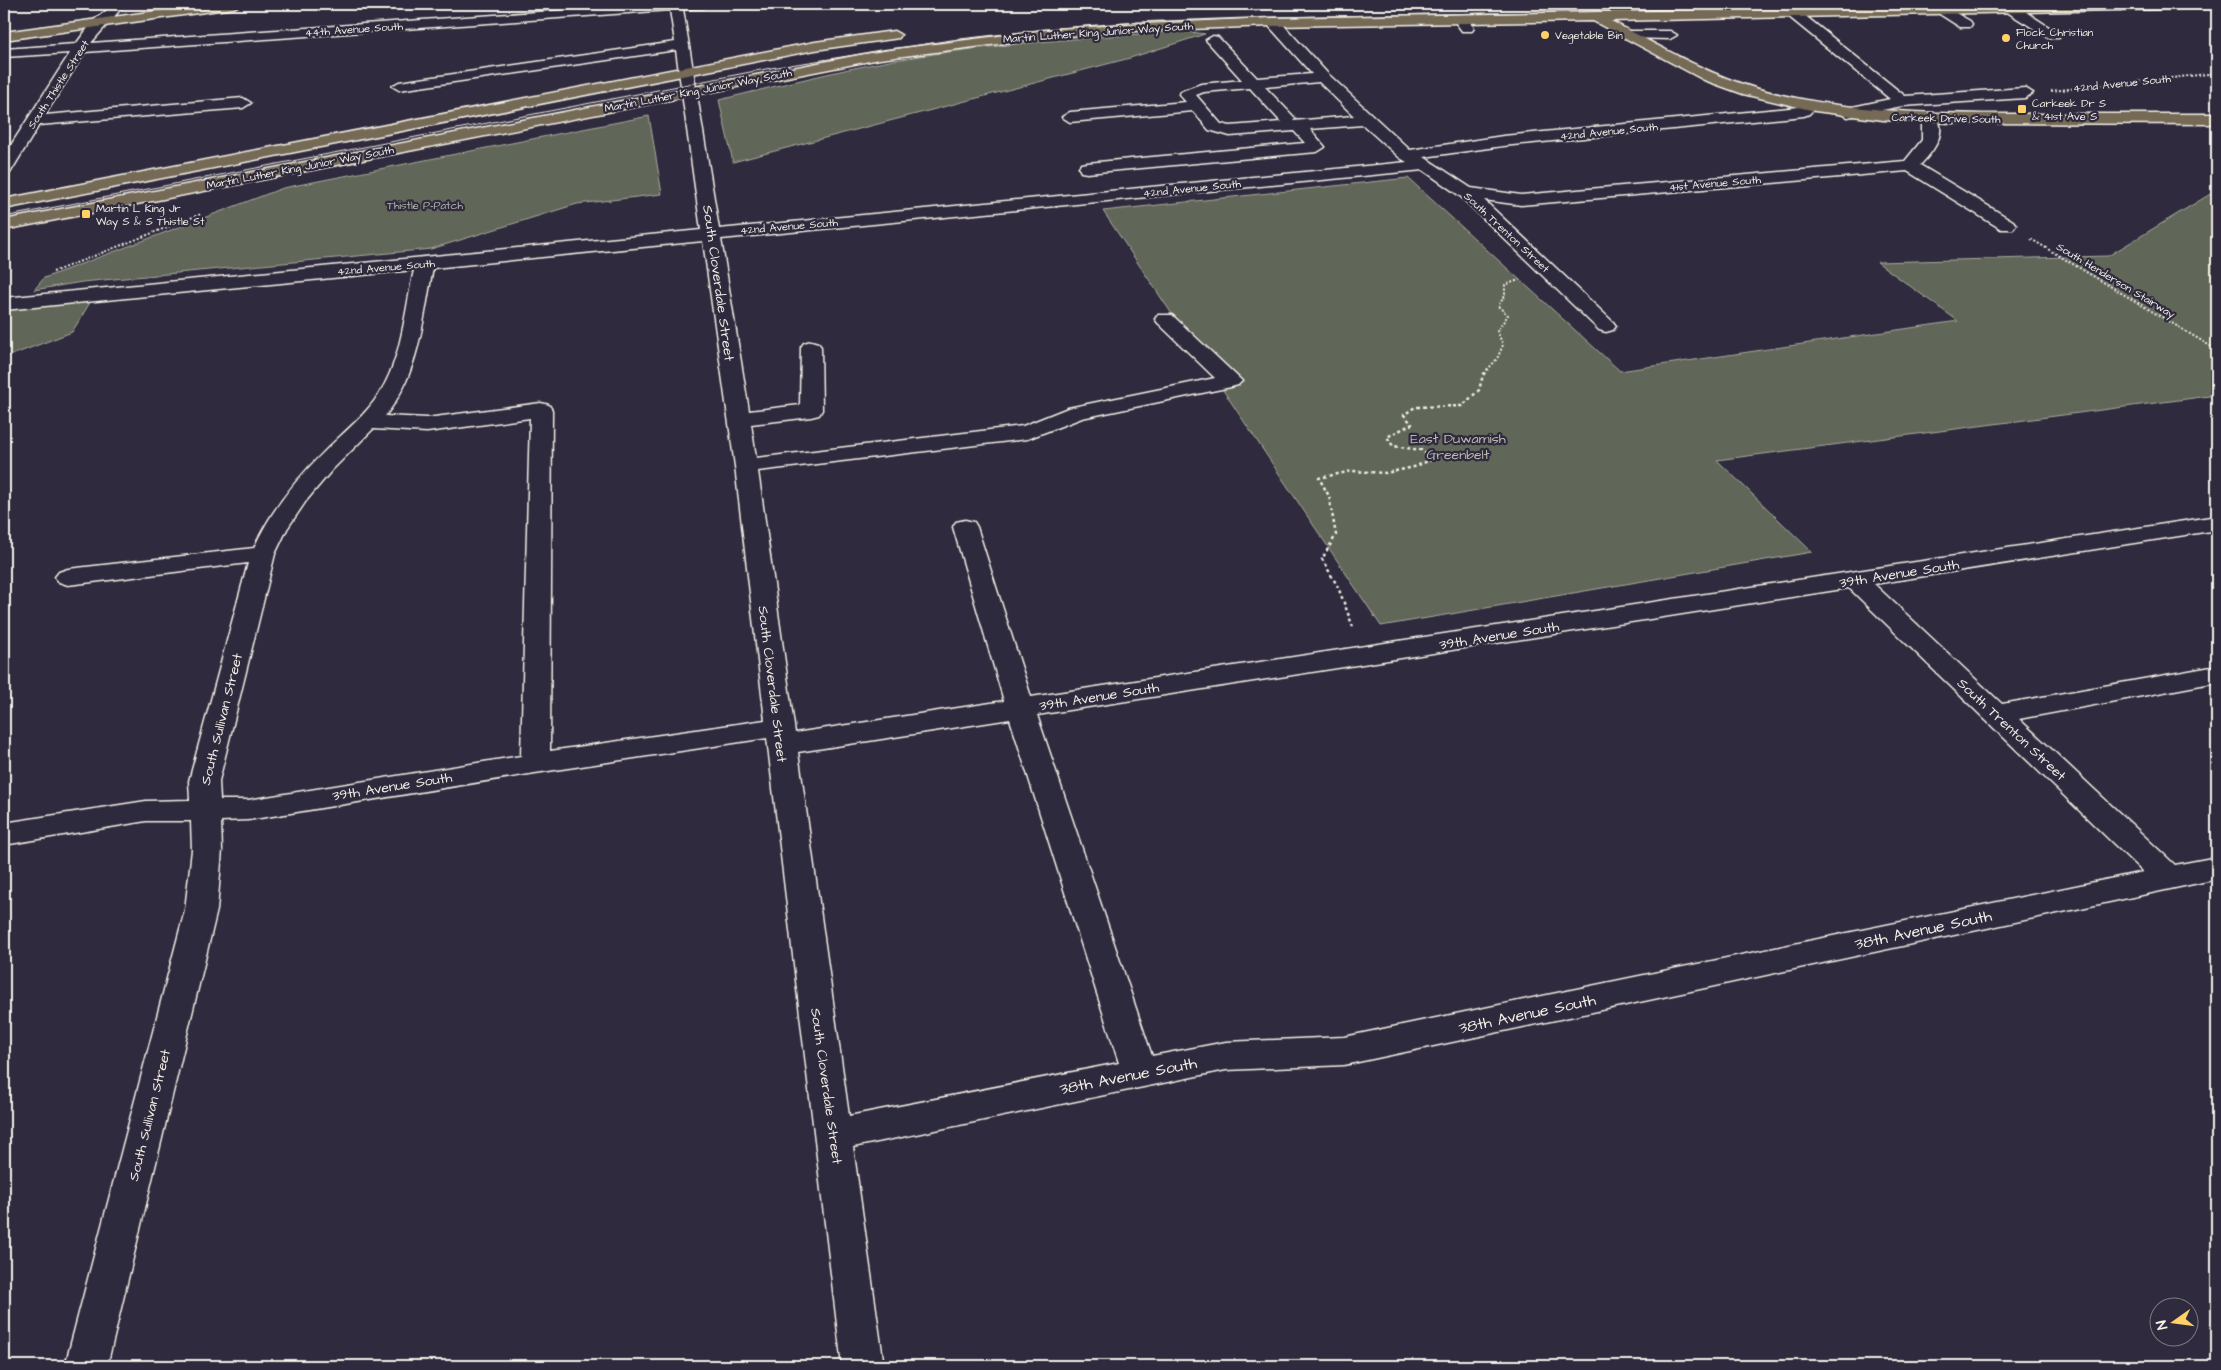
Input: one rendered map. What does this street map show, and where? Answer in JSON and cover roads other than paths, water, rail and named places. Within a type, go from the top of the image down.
[{"type":"main road","points":[[4,36],[234,4]]},
{"type":"main road","name":"Carkeek Drive South","points":[[1569,4],[1710,77],[1747,91],[1809,106],[1848,112],[1930,119],[2217,119]]},
{"type":"main road","name":"Martin Luther King Junior Way South","points":[[4,224],[880,55],[990,40],[1086,30],[1274,14],[1463,24],[1594,17],[2209,4]]},
{"type":"main road","name":"Martin Luther King Junior Way South","points":[[1237,7],[1255,5],[1274,14]]},
{"type":"main road","name":"Martin Luther King Junior Way South","points":[[4,204],[815,46],[907,33]]},
{"type":"street","name":"South Thistle Street","points":[[4,169],[80,48],[99,23],[112,14],[118,4]]},
{"type":"street","name":"44th Avenue South","points":[[4,53],[704,4]]},
{"type":"street","name":"South Cloverdale Street","points":[[677,5],[746,466],[863,1366]]},
{"type":"street","points":[[2012,9],[2054,35]]},
{"type":"street","points":[[1943,10],[1965,24]]},
{"type":"street","points":[[1793,13],[1902,101]]},
{"type":"street","name":"South Trenton Street","points":[[1274,14],[1323,77],[1367,120],[1406,155],[1426,165],[1466,192],[1606,326]]},
{"type":"street","points":[[1629,35],[1670,35]]},
{"type":"street","points":[[1214,40],[1287,119]]},
{"type":"street","points":[[398,86],[682,45]]},
{"type":"street","points":[[1323,77],[1201,88],[1187,94],[1215,127],[1230,132],[1367,120]]},
{"type":"street","points":[[1848,112],[1902,101],[2025,94]]},
{"type":"street","points":[[13,125],[244,103]]},
{"type":"street","points":[[1070,117],[1196,106]]},
{"type":"street","name":"42nd Avenue South","points":[[1406,155],[1503,141],[1804,111],[1809,106]]},
{"type":"street","points":[[1930,119],[1932,127],[1928,145],[1923,155],[1910,166],[2007,225]]},
{"type":"street","points":[[1088,168],[1317,147],[1301,129]]},
{"type":"street","points":[[1230,132],[1248,153]]},
{"type":"street","name":"42nd Avenue South","points":[[4,304],[1426,165]]},
{"type":"street","name":"41st Avenue South","points":[[1466,192],[1520,200],[1910,166]]},
{"type":"street","name":"South Sullivan Street","points":[[86,1366],[201,910],[206,850],[204,781],[263,554],[274,527],[292,501],[325,464],[386,403],[404,367],[424,263]]},
{"type":"street","points":[[746,466],[1027,432],[1076,413],[1231,381],[1165,319]]},
{"type":"street","points":[[739,419],[811,410],[811,347]]},
{"type":"street","points":[[368,422],[427,424],[541,410],[535,763]]},
{"type":"street","name":"39th Avenue South","points":[[4,834],[146,811],[248,810],[535,763],[1020,708],[2217,523]]},
{"type":"street","points":[[965,527],[1020,708],[1140,1072]]},
{"type":"street","points":[[68,577],[263,554]]},
{"type":"street","name":"South Trenton Street","points":[[1855,580],[2169,878]]},
{"type":"street","points":[[1996,714],[2217,674]]},
{"type":"street","name":"38th Avenue South","points":[[834,1135],[1226,1056],[1344,1051],[2217,868]]},
{"type":"tram line","points":[[4,217],[771,68],[951,40],[1058,28],[1274,17],[1977,4]]},
{"type":"place","name":"Vegetable Bin","points":[[1545,35]]},
{"type":"place","name":"Flock Christian Church","points":[[2006,38]]},
{"type":"place","name":"Carkeek Dr S & 41st Ave S","points":[[2022,109]]},
{"type":"place","name":"Martin L King Jr Way S & S Thistle St","points":[[86,214]]},
{"type":"park label","name":"Thistle P-Patch","points":[[425,205]]},
{"type":"park label","name":"East Duwamish Greenbelt","points":[[1458,446]]}]
